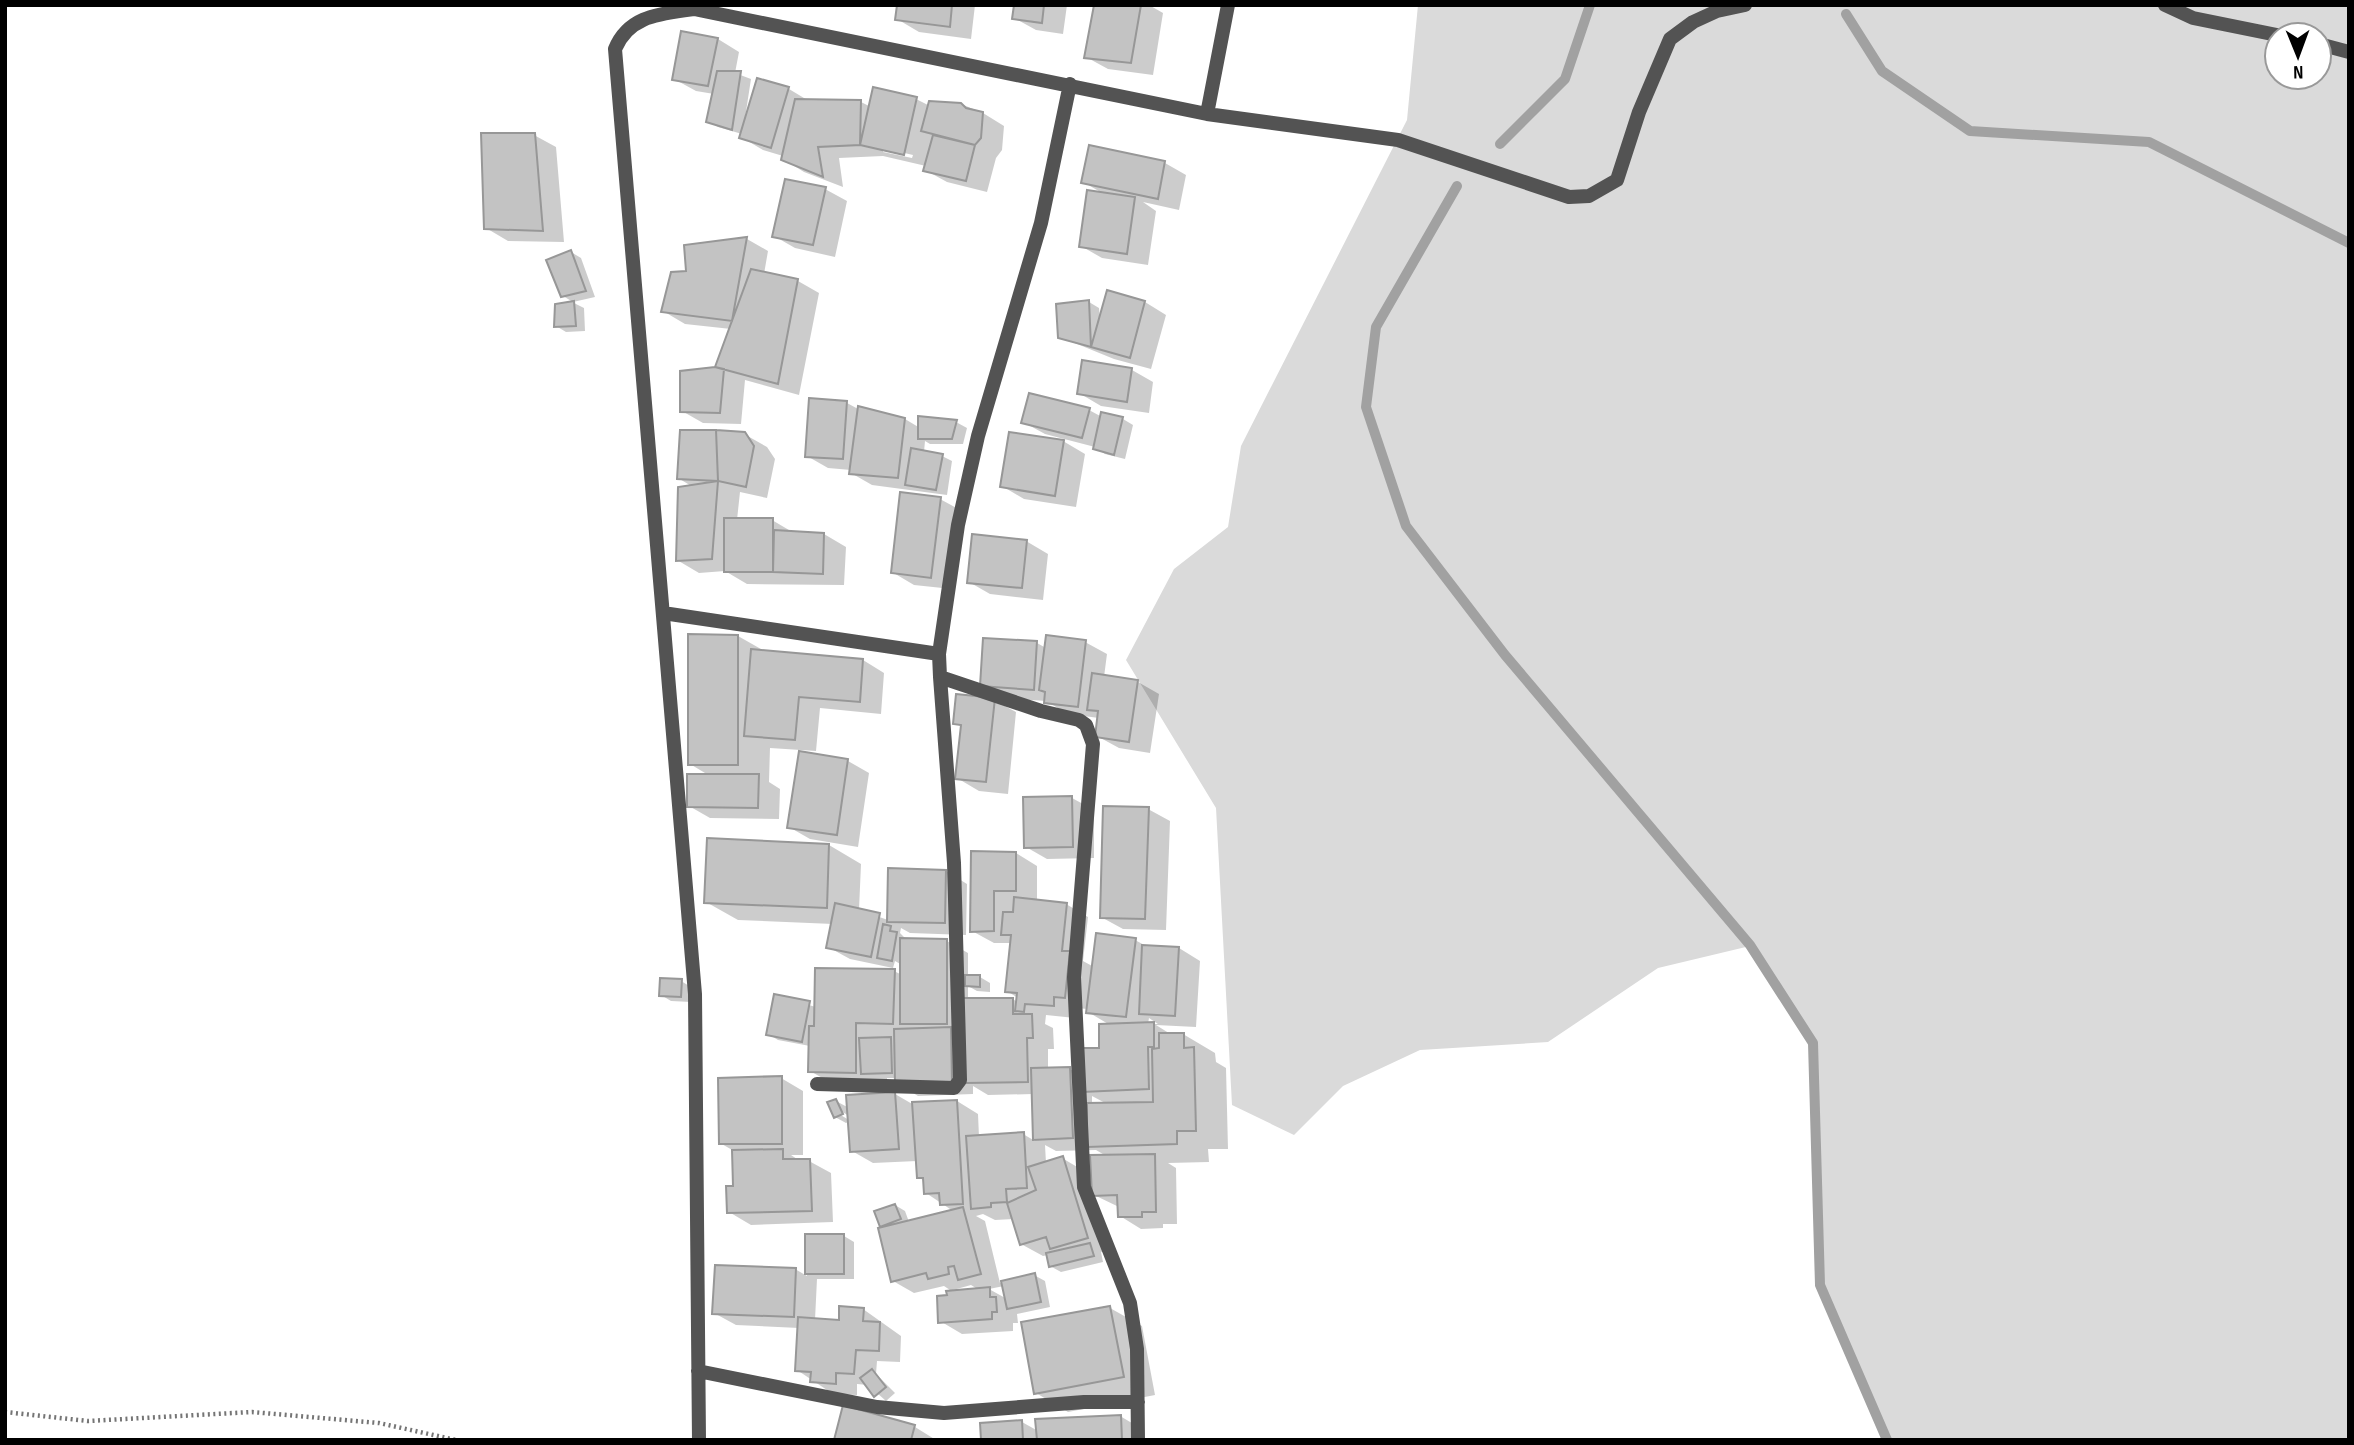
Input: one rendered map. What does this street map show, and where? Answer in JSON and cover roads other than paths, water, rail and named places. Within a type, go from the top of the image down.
[{"type":"street","points":[[1207,114],[1228,5]]},
{"type":"street","points":[[699,1440],[695,994],[615,49],[622,33],[636,23],[659,14],[694,7],[1207,114],[1398,140],[1569,197],[1589,196],[1617,180],[1639,112],[1670,39],[1693,22],[1717,11],[1745,5]]},
{"type":"street","points":[[2165,5],[2193,18],[2263,32]]},
{"type":"street","points":[[817,1084],[954,1088],[960,1080],[954,863],[939,654],[958,525],[978,436],[1041,223],[1070,84]]},
{"type":"street","points":[[663,613],[939,654]]},
{"type":"street","points":[[940,677],[1041,711],[1079,720],[1086,725],[1093,744],[1074,977],[1084,1187],[1130,1303],[1137,1349],[1138,1440]]},
{"type":"street","points":[[698,1371],[877,1407],[944,1413],[1084,1402],[1138,1402]]},
{"type":"waterway","points":[[1500,144],[1565,79],[1590,5]]},
{"type":"waterway","points":[[1846,14],[1882,71],[1970,131],[2149,142],[2349,243]]},
{"type":"waterway","points":[[1457,186],[1376,327],[1366,407],[1406,526],[1505,655],[1750,945],[1813,1043],[1820,1285],[1887,1440]]}]
